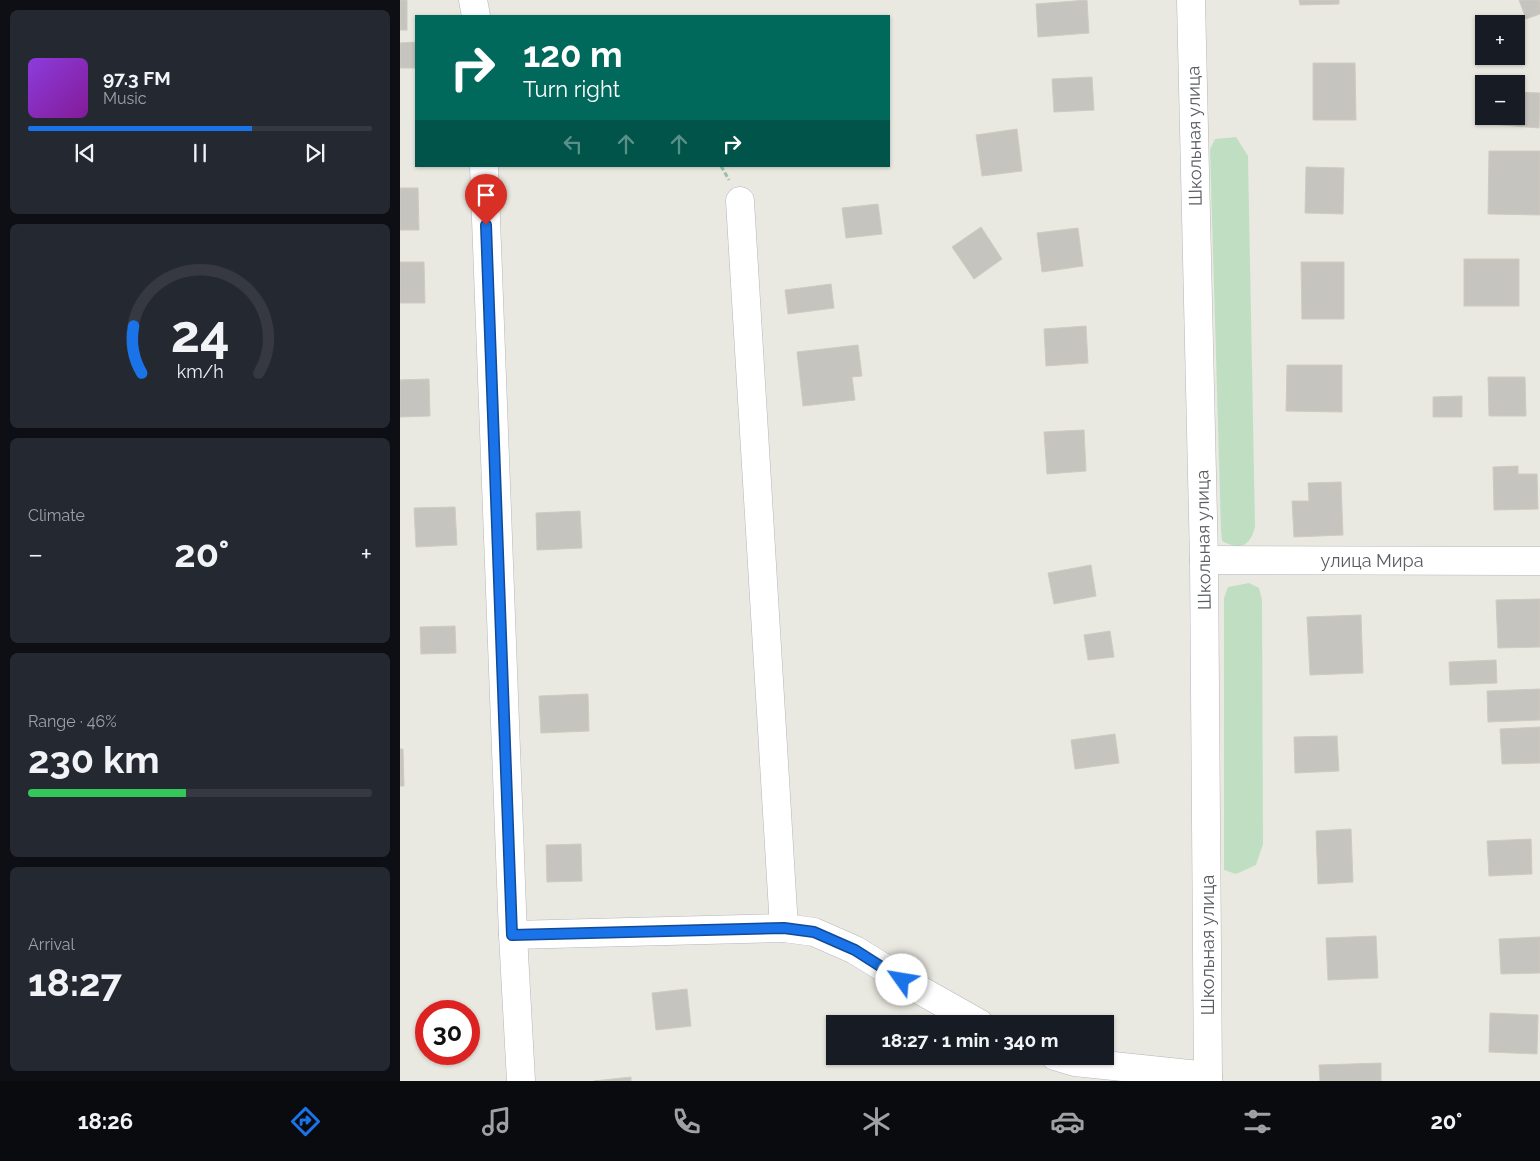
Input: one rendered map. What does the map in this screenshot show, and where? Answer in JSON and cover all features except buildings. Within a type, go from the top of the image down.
[{"type":"street","points":[[473,0],[476,15]]},
{"type":"street","name":"Школьная улица","points":[[1190,0],[1204,560],[1208,1079]]},
{"type":"street","points":[[484,167],[512,935],[521,1081]]},
{"type":"street","points":[[740,201],[784,928]]},
{"type":"street","name":"улица Мира","points":[[1204,560],[1540,561]]},
{"type":"street","points":[[512,935],[784,928],[814,932],[855,950],[964,1015]]},
{"type":"street","points":[[1098,1065],[1208,1079]]},
{"type":"green space","points":[[1236,137],[1248,156],[1255,527],[1250,539],[1244,545],[1239,546],[1222,541],[1221,530],[1210,149],[1215,139]]},
{"type":"green space","points":[[1249,583],[1259,588],[1262,600],[1263,844],[1256,865],[1236,874],[1224,870],[1224,598],[1228,587]]},
{"type":"route","points":[[486,225],[512,935],[784,928],[814,932],[855,950],[902,980]]}]
